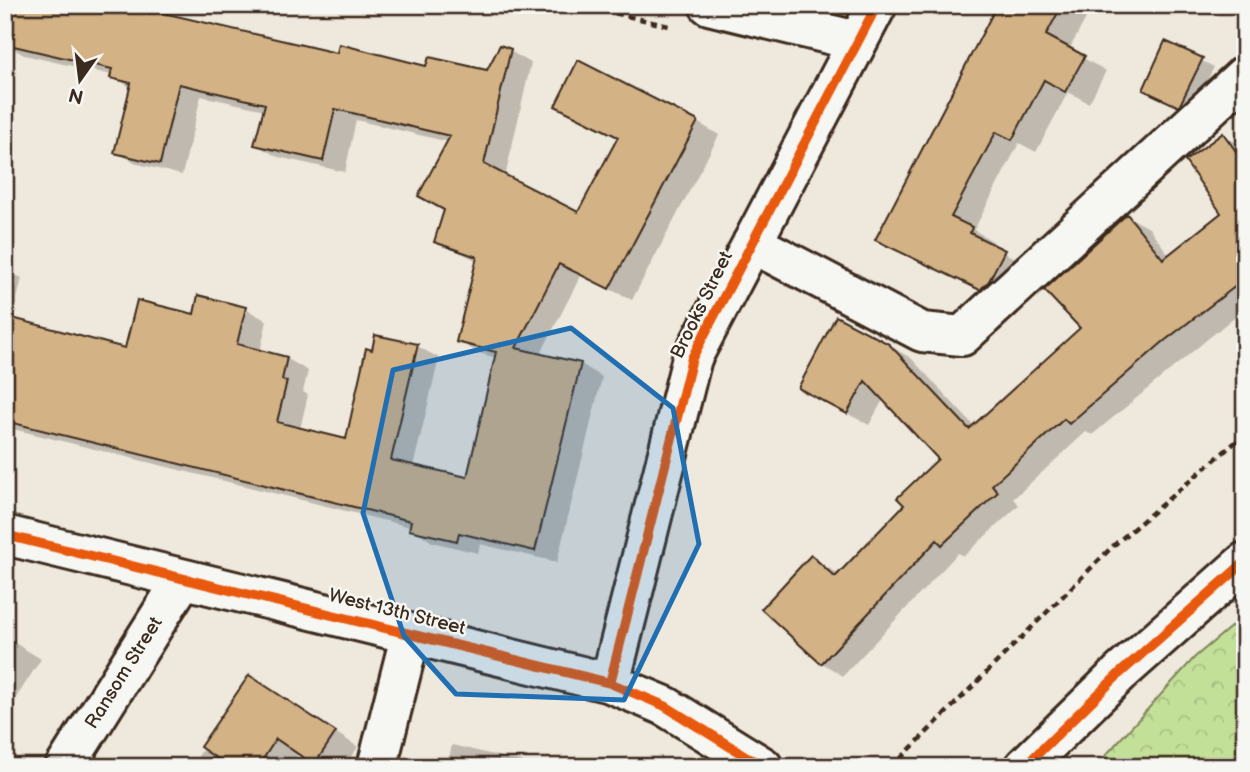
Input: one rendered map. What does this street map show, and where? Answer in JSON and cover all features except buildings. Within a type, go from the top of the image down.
[{"type":"street","name":"Brooks Street","points":[[610,683],[692,358],[877,5]]},
{"type":"street","points":[[696,18],[857,41]]},
{"type":"street","points":[[752,243],[922,332],[962,336],[1245,75]]},
{"type":"street","name":"West 13th Street","points":[[5,535],[610,683],[665,706],[762,767]]},
{"type":"street","points":[[1024,767],[1120,673],[1245,562]]},
{"type":"street","name":"Ransom Street","points":[[65,767],[183,579]]},
{"type":"street","points":[[377,767],[411,633]]},
{"type":"path","points":[[580,5],[696,18]]},
{"type":"path","points":[[892,767],[1113,546],[1245,434]]},
{"type":"highlighted area","points":[[571,328],[673,408],[699,544],[624,700],[456,694],[404,636],[363,513],[393,370]]},
{"type":"green space","points":[[1245,615],[1245,767],[1095,767],[1195,657]]},
{"type":"cycle path","points":[[610,683],[692,358],[877,5]]},
{"type":"cycle path","points":[[5,535],[610,683],[665,706],[763,767]]},
{"type":"cycle path","points":[[1024,767],[1120,673],[1245,562]]}]
